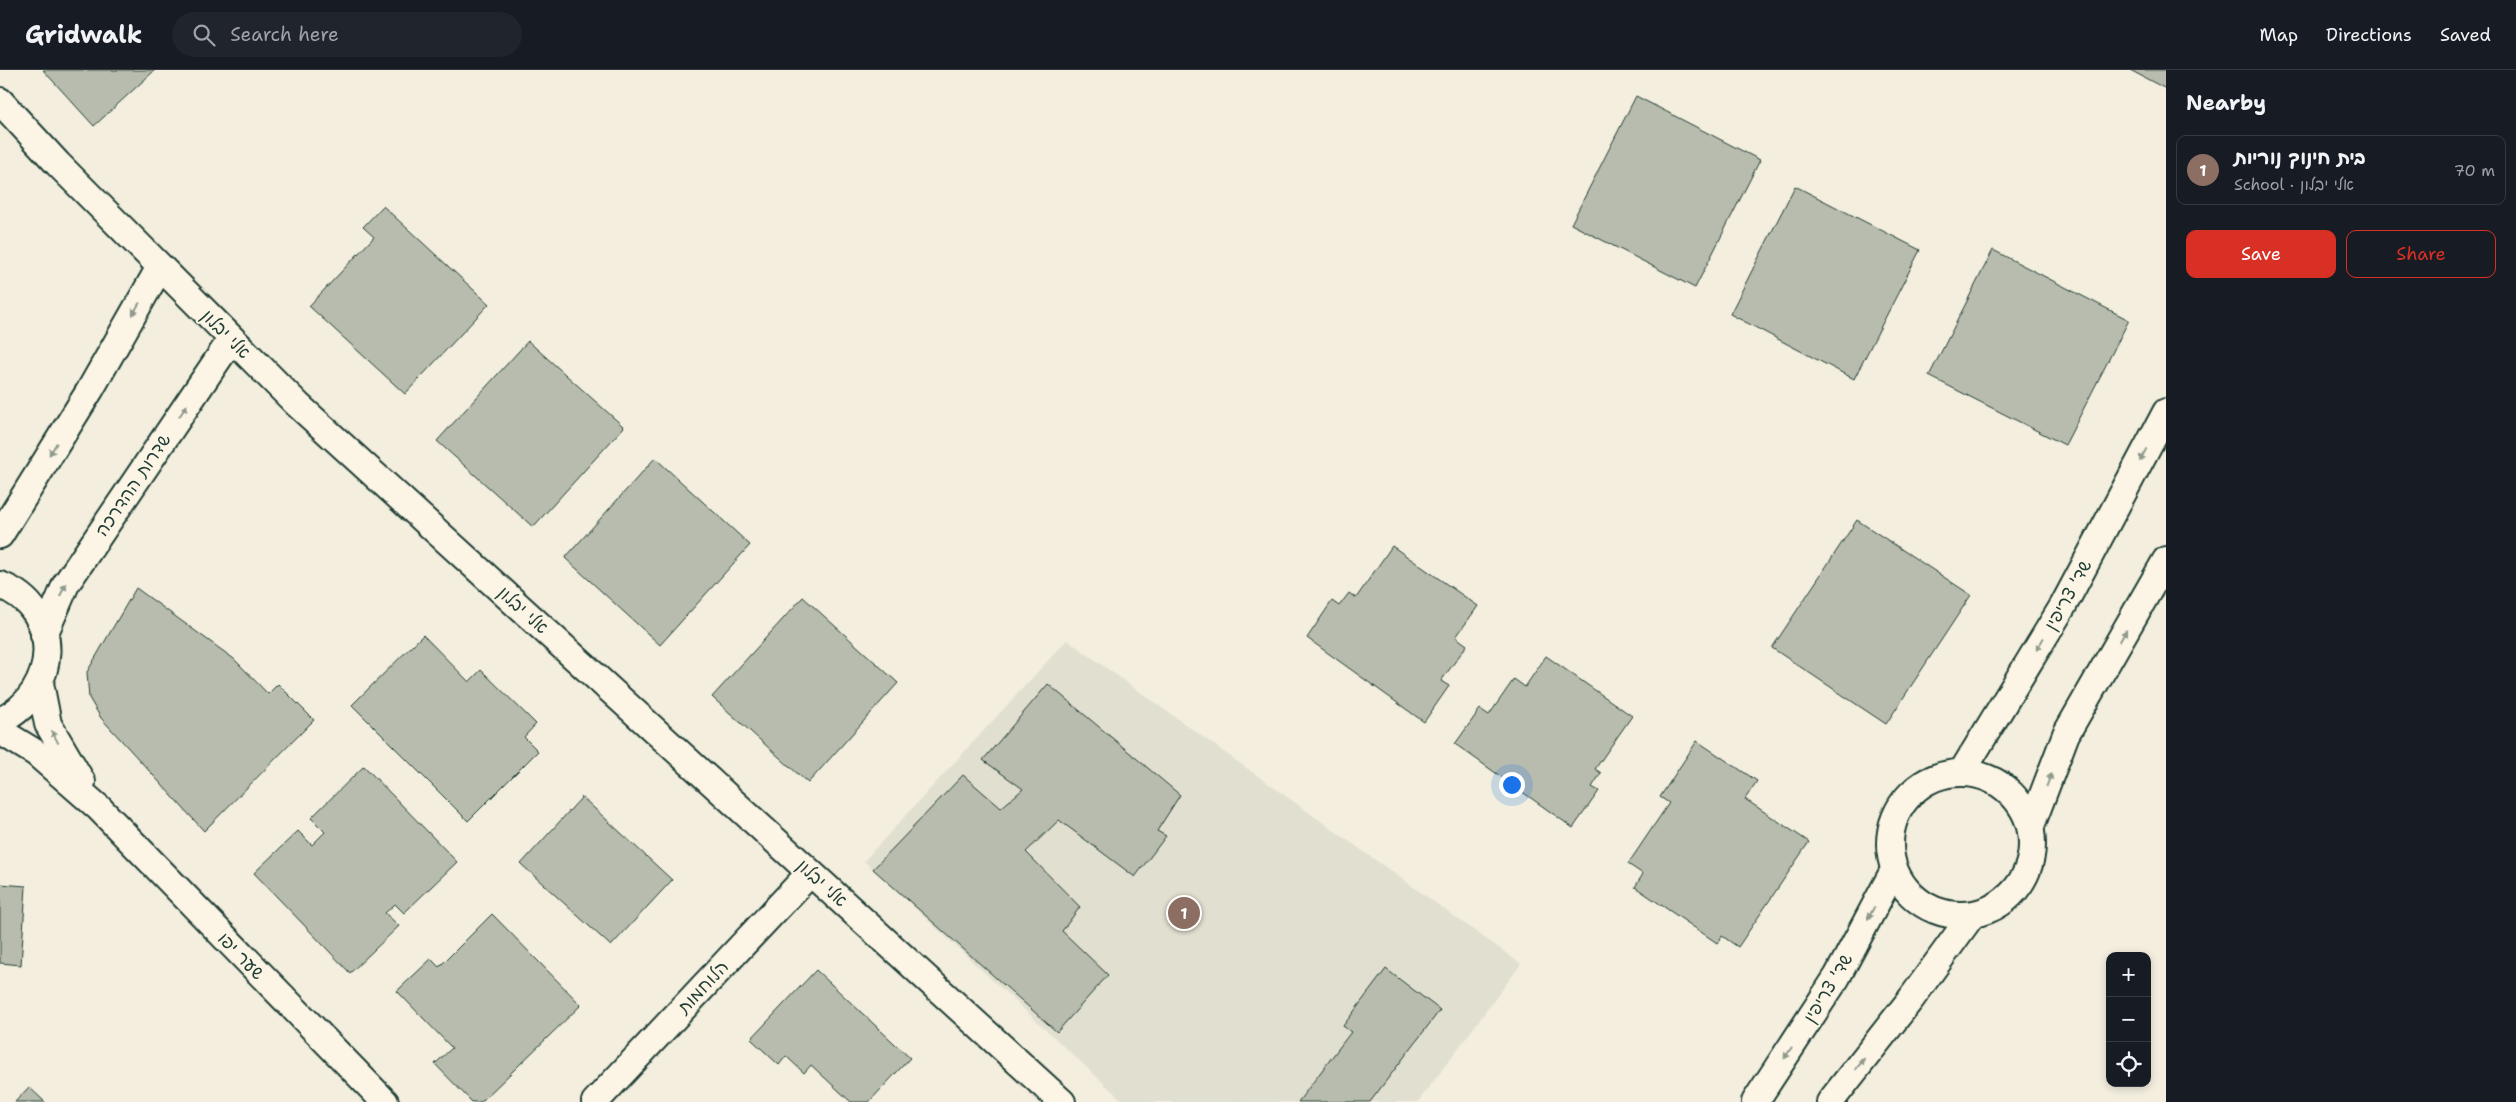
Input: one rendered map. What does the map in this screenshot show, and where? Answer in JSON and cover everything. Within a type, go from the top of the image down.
[{"type":"street","name":"אלי יבלון","points":[[0,101],[58,164],[231,340],[298,405],[1062,1102]]},
{"type":"street","points":[[0,535],[90,390],[160,267]]},
{"type":"street","name":"שדרות ההדרכה","points":[[44,635],[66,584],[231,340]]},
{"type":"street","name":"שד' צריפין","points":[[1962,772],[2064,606],[2166,412]]},
{"type":"street","points":[[2031,826],[2066,734],[2166,560]]},
{"type":"street","points":[[0,586],[16,594],[28,604],[37,616],[44,635],[47,654],[40,683],[24,707],[0,721]]},
{"type":"street","name":"שער יפו","points":[[40,683],[48,724],[74,770],[99,808]]},
{"type":"street","name":"שער יפו","points":[[0,730],[36,753],[99,808],[385,1102]]},
{"type":"street","points":[[1962,772],[1985,776],[2006,787],[2022,804],[2031,826],[2033,849],[2027,873],[2014,893],[1995,908],[1972,915],[1948,915],[1925,906],[1907,891],[1894,870],[1889,846],[1892,823],[1902,802],[1918,786],[1939,775],[1962,772]]},
{"type":"street","name":"שד' צריפין","points":[[1756,1102],[1838,977],[1894,870]]},
{"type":"street","name":"הלוחמות","points":[[596,1102],[810,873]]},
{"type":"street","points":[[1830,1102],[1911,999],[1972,915]]},
{"type":"shaded area","points":[[1067,640],[1521,964],[1418,1102],[1124,1102],[864,861]]},
{"type":"building","points":[[43,70],[155,70],[94,126]]},
{"type":"building","points":[[2130,70],[2166,70],[2166,89]]},
{"type":"building","points":[[1636,96],[1760,160],[1695,288],[1571,224]]},
{"type":"building","points":[[1795,186],[1920,250],[1854,379],[1730,314]]},
{"type":"building","points":[[383,206],[489,304],[405,394],[309,306],[374,237],[363,227]]},
{"type":"building","points":[[1993,250],[2129,320],[2065,445],[1929,376]]},
{"type":"building","points":[[528,341],[624,427],[533,527],[437,441]]},
{"type":"building","points":[[655,458],[750,545],[660,645],[565,558]]},
{"type":"building","points":[[1857,520],[1971,595],[1886,724],[1772,648]]},
{"type":"building","points":[[1392,546],[1478,606],[1456,637],[1467,645],[1441,681],[1449,686],[1424,722],[1307,638],[1332,601],[1339,606],[1349,593],[1356,598]]},
{"type":"building","points":[[136,588],[234,659],[268,694],[278,684],[314,720],[204,831],[101,718],[89,698],[87,672]]},
{"type":"building","points":[[803,597],[898,683],[808,783],[712,697]]},
{"type":"building","points":[[423,635],[469,682],[481,670],[536,724],[524,737],[538,751],[468,821],[352,705]]},
{"type":"building","points":[[1546,656],[1632,716],[1595,769],[1601,773],[1592,787],[1599,791],[1573,828],[1455,744],[1480,709],[1489,715],[1514,679],[1525,687]]},
{"type":"building","points":[[1048,684],[1180,795],[1157,831],[1166,836],[1135,877],[1059,820],[1026,852],[1080,907],[1062,931],[1108,975],[1057,1032],[873,869],[963,775],[1001,808],[1023,789],[983,760]]},
{"type":"building","points":[[1697,741],[1757,781],[1745,799],[1809,842],[1738,947],[1722,936],[1717,943],[1635,887],[1643,874],[1628,864],[1669,803],[1660,797]]},
{"type":"building","points":[[364,766],[457,862],[404,913],[395,904],[385,913],[399,926],[350,973],[254,873],[298,831],[312,845],[325,832],[311,818]]},
{"type":"building","points":[[582,797],[672,880],[611,946],[521,864]]},
{"type":"building","points":[[0,884],[26,886],[21,965],[0,963]]},
{"type":"building","points":[[492,914],[581,1005],[481,1102],[472,1102],[435,1064],[452,1048],[397,991],[431,959],[439,967]]},
{"type":"building","points":[[1386,969],[1440,1010],[1370,1102],[1298,1102],[1351,1032],[1343,1026]]},
{"type":"building","points":[[816,970],[910,1058],[869,1102],[851,1102],[811,1065],[804,1073],[786,1056],[779,1065],[751,1039]]},
{"type":"building","points":[[29,1087],[45,1102],[15,1102]]},
{"type":"place","name":"בית חינוך נוריות","points":[[1184,913]]}]
